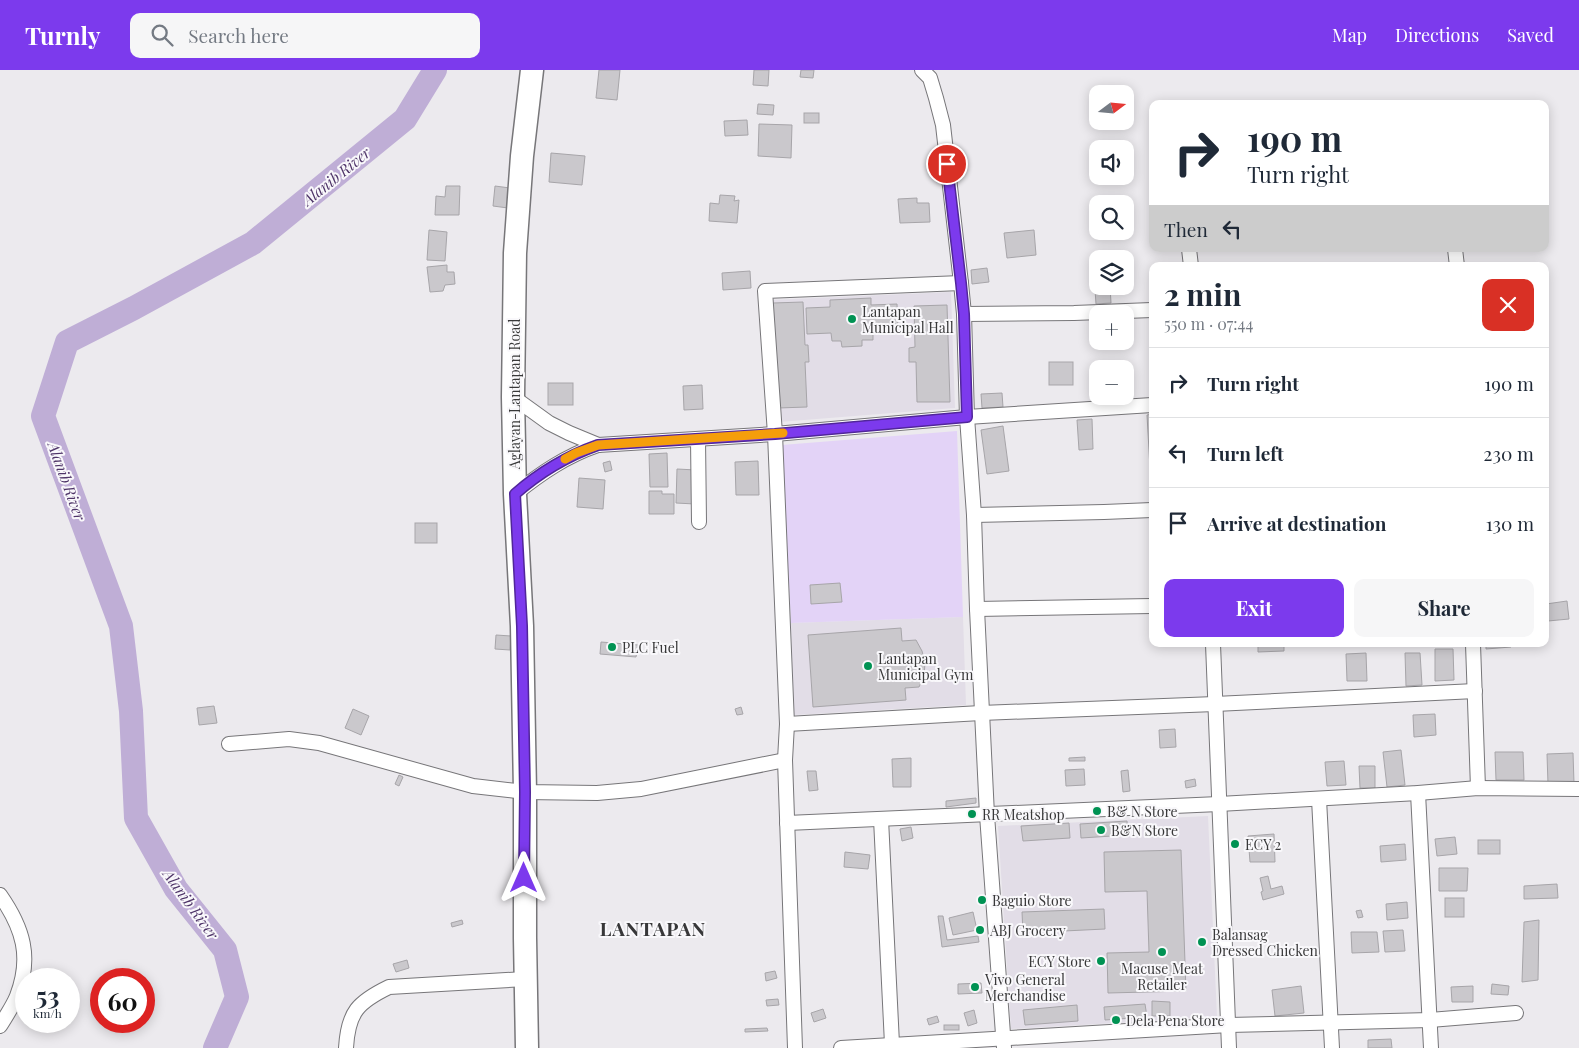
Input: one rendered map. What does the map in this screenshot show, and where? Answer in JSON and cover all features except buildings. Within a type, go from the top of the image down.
[{"type":"main road","name":"Aglayan-Lantapan Road","points":[[527,1048],[522,626],[515,494],[513,397],[515,253],[522,156],[532,70]]},
{"type":"street","points":[[922,70],[930,78],[943,125],[964,314],[981,713],[1004,1043]]},
{"type":"street","points":[[795,1048],[785,760],[787,724],[775,434],[765,291],[961,283]]},
{"type":"street","points":[[964,314],[1149,310]]},
{"type":"street","points":[[513,397],[549,423],[598,445]]},
{"type":"street","points":[[515,494],[550,467],[576,453],[598,445],[775,434],[967,417],[1149,405]]},
{"type":"street","points":[[698,439],[700,522]]},
{"type":"street","points":[[974,515],[1149,510]]},
{"type":"street","points":[[976,609],[1149,606]]},
{"type":"street","points":[[1213,647],[1229,1048]]},
{"type":"street","points":[[1473,647],[1478,788]]},
{"type":"street","points":[[787,724],[981,713],[1475,691]]},
{"type":"street","points":[[229,744],[289,739],[319,743],[473,786],[525,792],[598,793],[641,789],[785,760]]},
{"type":"street","points":[[787,823],[1319,799],[1478,788],[1579,789]]},
{"type":"street","points":[[1418,793],[1431,1048]]},
{"type":"street","points":[[1319,799],[1332,1048]]},
{"type":"street","points":[[881,819],[892,1044]]},
{"type":"street","points":[[0,895],[21,932],[25,964],[17,996],[0,1026]]},
{"type":"street","points":[[346,1048],[349,1021],[359,1005],[372,995],[389,987],[525,979]]},
{"type":"street","points":[[841,1048],[892,1044],[1004,1043],[1229,1025],[1430,1020],[1516,1013]]},
{"type":"shaded area","points":[[951,292],[955,408],[779,422],[771,300]]},
{"type":"shaded area","points":[[957,431],[963,617],[791,623],[782,445]]},
{"type":"shaded area","points":[[963,617],[966,705],[794,715],[791,623]]},
{"type":"shaded area","points":[[1208,816],[1217,1017],[1011,1029],[998,826]]},
{"type":"waterway","name":"Alanib River","points":[[215,1048],[237,997],[225,950],[176,889],[136,818],[131,711],[121,626],[43,416],[67,342],[253,243],[405,119],[435,70]]},
{"type":"slow traffic","points":[[565,459],[598,445],[783,433]]},
{"type":"place","name":"Lantapan Municipal Hall","points":[[852,319]]},
{"type":"place","name":"PLC Fuel","points":[[612,647]]},
{"type":"place","name":"Lantapan Municipal Gym","points":[[868,666]]},
{"type":"place","name":"B& N Store","points":[[1097,811]]},
{"type":"place","name":"RR Meatshop","points":[[972,814]]},
{"type":"place","name":"B&N Store","points":[[1101,830]]},
{"type":"place","name":"ECY 2","points":[[1235,844]]},
{"type":"place","name":"Baguio Store","points":[[982,900]]},
{"type":"place","name":"ABJ Grocery","points":[[980,930]]},
{"type":"place","name":"Balansag Dressed Chicken","points":[[1202,942]]},
{"type":"place","name":"Macuse Meat Retailer","points":[[1162,952]]},
{"type":"place","name":"ECY Store","points":[[1101,961]]},
{"type":"place","name":"Vivo General Merchandise","points":[[975,987]]},
{"type":"place","name":"Dela Pena Store","points":[[1116,1020]]},
{"type":"district","name":"LANTAPAN","points":[[653,928]]},
{"type":"route","points":[[524,878],[525,792],[522,626],[515,494],[550,467],[576,453],[598,445],[775,434],[967,417],[964,314],[947,164]]}]
